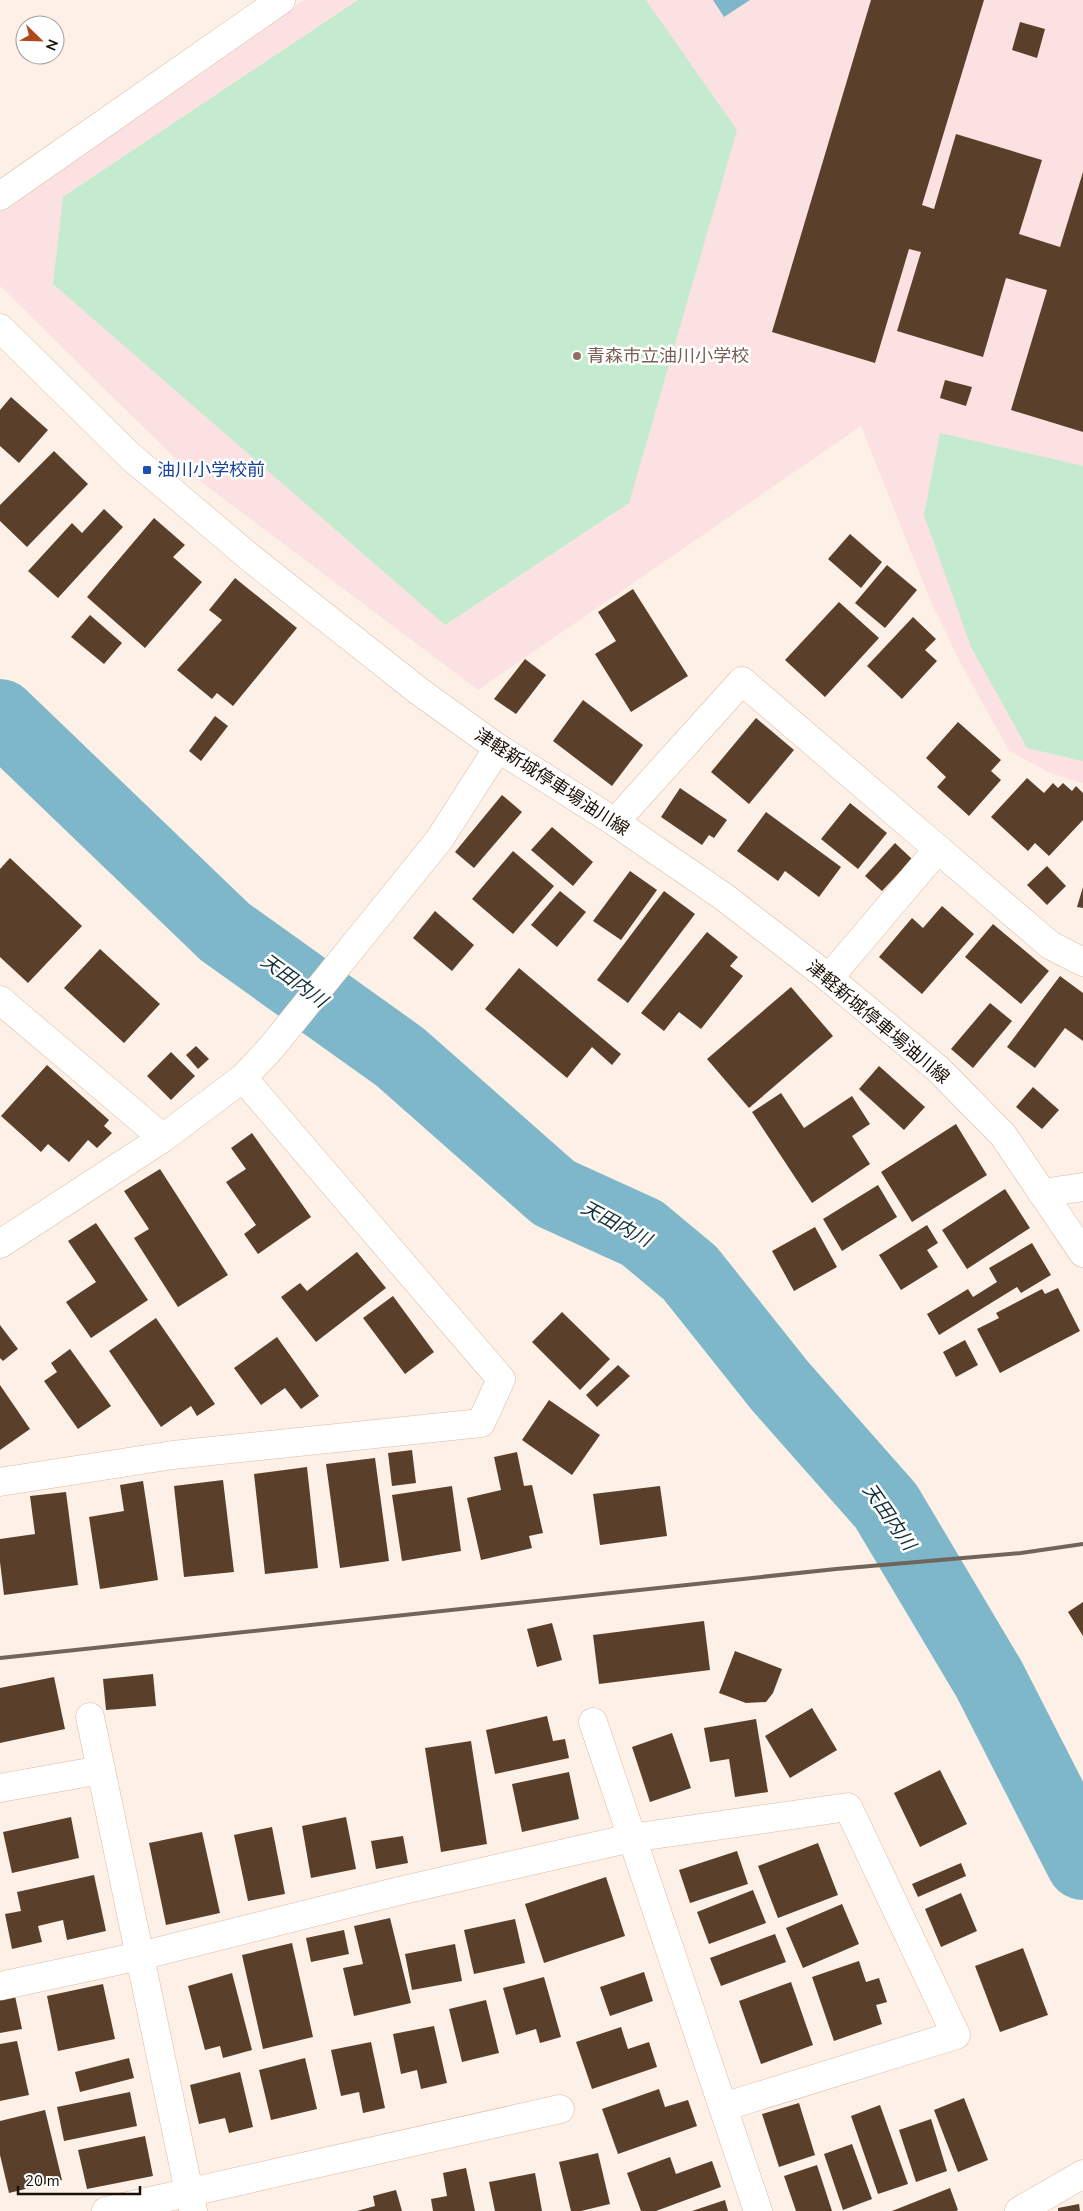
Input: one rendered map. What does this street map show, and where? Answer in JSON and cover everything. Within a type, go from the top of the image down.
[{"type":"street","points":[[0,196],[281,0]]},
{"type":"street","name":"津軽新城停車場油川線","points":[[0,328],[130,456],[253,560],[420,692],[498,748],[614,822],[724,897],[828,978],[944,1076],[1003,1135],[1083,1254]]},
{"type":"street","points":[[614,822],[742,681],[1050,945],[1083,962]]},
{"type":"street","points":[[0,1244],[163,1138],[243,1078],[271,1048],[439,840],[498,748]]},
{"type":"street","points":[[828,978],[938,849]]},
{"type":"street","points":[[0,1000],[163,1138]]},
{"type":"street","points":[[0,1482],[172,1455],[481,1423],[500,1379],[243,1078]]},
{"type":"street","points":[[1042,1193],[1083,1188]]},
{"type":"street","points":[[90,1717],[190,2201]]},
{"type":"street","points":[[593,1722],[758,2211]]},
{"type":"street","points":[[0,1788],[101,1770]]},
{"type":"street","points":[[0,1986],[140,1956],[399,1891],[631,1838],[848,1807],[956,2035],[724,2107]]},
{"type":"street","points":[[106,2211],[190,2201],[560,2110]]},
{"type":"street","points":[[1019,2211],[1083,2174]]},
{"type":"shaded area","name":"青森市立油川小学校","points":[[304,0],[1083,0],[1083,783],[1050,773],[1009,751],[958,658],[929,597],[861,426],[478,690],[193,476],[0,286],[0,212]]},
{"type":"green space","points":[[358,0],[646,0],[737,130],[629,503],[445,625],[53,284],[63,197]]},
{"type":"green space","points":[[940,433],[1083,466],[1083,761],[1027,748],[971,647],[924,515]]},
{"type":"water","points":[[713,0],[750,0],[724,17]]},
{"type":"building","points":[[871,0],[984,0],[922,205],[934,209],[956,134],[1042,160],[1019,234],[1060,247],[1083,172],[1083,432],[1011,410],[1047,290],[1006,278],[983,357],[897,331],[921,252],[909,249],[875,363],[772,332]]},
{"type":"building","points":[[1020,22],[1045,29],[1037,58],[1012,50]]},
{"type":"building","points":[[945,380],[972,387],[966,406],[940,398]]},
{"type":"building","points":[[11,397],[48,430],[19,463],[0,446],[0,410]]},
{"type":"building","points":[[54,451],[88,484],[27,547],[0,521],[0,505]]},
{"type":"building","points":[[104,509],[123,527],[58,598],[28,571],[72,523],[82,533]]},
{"type":"building","points":[[154,518],[185,545],[173,557],[202,582],[145,648],[87,597]]},
{"type":"building","points":[[850,534],[882,562],[861,588],[828,559]]},
{"type":"building","points":[[887,565],[917,590],[885,628],[855,603]]},
{"type":"building","points":[[235,578],[297,628],[233,706],[217,693],[212,699],[177,670],[222,620],[209,610]]},
{"type":"building","points":[[633,589],[688,676],[631,712],[595,654],[616,641],[598,612]]},
{"type":"building","points":[[839,602],[879,638],[825,697],[785,660]]},
{"type":"building","points":[[90,615],[122,643],[104,664],[71,637]]},
{"type":"building","points":[[913,617],[936,639],[925,650],[937,661],[902,699],[867,666]]},
{"type":"building","points":[[525,659],[546,675],[516,714],[494,699]]},
{"type":"building","points":[[583,700],[643,745],[612,786],[553,741]]},
{"type":"building","points":[[215,716],[228,726],[201,761],[189,751]]},
{"type":"building","points":[[756,718],[794,750],[749,804],[711,772]]},
{"type":"building","points":[[958,722],[1001,760],[991,771],[1001,780],[969,816],[937,787],[946,777],[926,758]]},
{"type":"building","points":[[1027,778],[1044,793],[1053,783],[1058,788],[1063,783],[1072,791],[1076,786],[1083,793],[1083,820],[1049,856],[1035,843],[1028,851],[991,817]]},
{"type":"building","points":[[680,788],[727,820],[714,838],[709,835],[702,845],[661,817]]},
{"type":"building","points":[[502,795],[522,812],[474,868],[455,852]]},
{"type":"building","points":[[850,803],[887,833],[858,869],[821,839]]},
{"type":"building","points":[[766,812],[841,867],[819,897],[785,871],[778,881],[737,851]]},
{"type":"building","points":[[552,827],[593,862],[573,886],[531,850]]},
{"type":"building","points":[[895,843],[912,859],[882,891],[865,876]]},
{"type":"building","points":[[513,851],[554,886],[513,934],[472,899]]},
{"type":"building","points":[[10,858],[82,926],[28,983],[0,957],[0,869]]},
{"type":"building","points":[[1047,866],[1066,886],[1047,905],[1027,885]]},
{"type":"building","points":[[630,871],[657,890],[621,940],[593,921]]},
{"type":"building","points":[[1083,887],[1083,908],[1077,907]]},
{"type":"building","points":[[560,891],[586,912],[557,947],[531,925]]},
{"type":"building","points":[[664,891],[695,914],[628,1003],[597,980]]},
{"type":"building","points":[[942,906],[974,934],[922,994],[879,957],[912,918],[923,928]]},
{"type":"building","points":[[435,911],[474,945],[452,971],[413,938]]},
{"type":"building","points":[[993,924],[1049,971],[1021,1004],[965,957]]},
{"type":"building","points":[[707,932],[738,957],[730,966],[743,976],[701,1029],[679,1012],[664,1031],[641,1013]]},
{"type":"building","points":[[100,949],[160,1004],[124,1043],[64,988]]},
{"type":"building","points":[[519,968],[621,1054],[612,1065],[592,1047],[567,1078],[485,1009]]},
{"type":"building","points":[[1060,976],[1083,993],[1083,1041],[1065,1028],[1035,1068],[1007,1047]]},
{"type":"building","points":[[791,987],[833,1036],[749,1108],[707,1059]]},
{"type":"building","points":[[990,1003],[1012,1021],[973,1068],[951,1049]]},
{"type":"building","points":[[196,1046],[209,1059],[198,1069],[186,1055]]},
{"type":"building","points":[[171,1052],[195,1076],[171,1100],[147,1076]]},
{"type":"building","points":[[47,1065],[109,1120],[104,1126],[112,1133],[97,1148],[88,1140],[69,1162],[48,1144],[41,1152],[1,1116]]},
{"type":"building","points":[[879,1066],[925,1107],[904,1130],[859,1089]]},
{"type":"building","points":[[1033,1087],[1059,1110],[1042,1129],[1016,1107]]},
{"type":"building","points":[[781,1093],[804,1128],[852,1096],[870,1124],[852,1136],[870,1164],[812,1203],[752,1112]]},
{"type":"building","points":[[956,1124],[987,1175],[912,1222],[881,1172]]},
{"type":"building","points":[[252,1133],[311,1217],[258,1254],[244,1234],[256,1225],[226,1182],[246,1169],[231,1148]]},
{"type":"building","points":[[160,1169],[228,1275],[178,1307],[134,1238],[149,1229],[124,1191]]},
{"type":"building","points":[[878,1185],[897,1217],[842,1251],[823,1219]]},
{"type":"building","points":[[1005,1189],[1030,1228],[967,1269],[942,1230]]},
{"type":"building","points":[[96,1223],[148,1300],[91,1338],[66,1302],[96,1282],[68,1241]]},
{"type":"building","points":[[927,1225],[938,1243],[927,1250],[938,1267],[901,1290],[879,1255]]},
{"type":"building","points":[[815,1227],[837,1267],[794,1291],[772,1251]]},
{"type":"building","points":[[1032,1243],[1051,1275],[1021,1293],[1017,1287],[939,1335],[927,1314],[968,1289],[973,1297],[997,1282],[989,1268]]},
{"type":"building","points":[[357,1252],[386,1288],[316,1342],[281,1297],[300,1283],[307,1291]]},
{"type":"building","points":[[1058,1288],[1080,1331],[1000,1373],[977,1329],[999,1318],[996,1313],[1042,1289],[1045,1294]]},
{"type":"building","points":[[393,1296],[434,1352],[405,1374],[363,1318]]},
{"type":"building","points":[[562,1312],[610,1359],[580,1390],[532,1342]]},
{"type":"building","points":[[156,1318],[215,1404],[197,1416],[191,1406],[161,1427],[109,1351]]},
{"type":"building","points":[[0,1325],[18,1349],[3,1361],[0,1358]]},
{"type":"building","points":[[277,1337],[319,1396],[301,1409],[285,1388],[261,1405],[234,1368]]},
{"type":"building","points":[[965,1340],[978,1365],[956,1377],[943,1352]]},
{"type":"building","points":[[70,1349],[111,1406],[78,1429],[44,1381],[57,1372],[51,1363]]},
{"type":"building","points":[[618,1365],[630,1376],[597,1407],[586,1395]]},
{"type":"building","points":[[0,1385],[30,1429],[0,1450]]},
{"type":"building","points":[[549,1400],[600,1435],[572,1475],[522,1440]]},
{"type":"building","points":[[412,1450],[416,1483],[392,1486],[388,1453]]},
{"type":"building","points":[[517,1452],[524,1486],[532,1485],[543,1533],[529,1536],[532,1548],[481,1560],[467,1498],[501,1490],[494,1457]]},
{"type":"building","points":[[375,1458],[389,1561],[340,1568],[326,1464]]},
{"type":"building","points":[[307,1467],[318,1568],[265,1574],[254,1474]]},
{"type":"building","points":[[223,1480],[234,1572],[184,1577],[174,1486]]},
{"type":"building","points":[[143,1481],[158,1580],[100,1589],[89,1517],[124,1511],[120,1485]]},
{"type":"building","points":[[452,1486],[461,1551],[402,1561],[392,1495]]},
{"type":"building","points":[[660,1486],[667,1536],[600,1545],[593,1494]]},
{"type":"building","points":[[66,1492],[78,1585],[4,1595],[0,1562],[0,1539],[35,1534],[30,1496]]},
{"type":"building","points":[[1083,1602],[1083,1636],[1068,1612]]},
{"type":"building","points":[[704,1621],[710,1670],[599,1684],[593,1635]]},
{"type":"building","points":[[552,1623],[562,1660],[537,1667],[527,1629]]},
{"type":"building","points":[[735,1651],[782,1669],[773,1693],[766,1702],[746,1703],[719,1693]]},
{"type":"building","points":[[153,1674],[156,1706],[106,1710],[103,1679]]},
{"type":"building","points":[[54,1677],[65,1729],[0,1743],[0,1688]]},
{"type":"building","points":[[812,1708],[837,1750],[790,1778],[765,1736]]},
{"type":"building","points":[[547,1716],[553,1741],[565,1739],[569,1758],[495,1774],[486,1730]]},
{"type":"building","points":[[756,1719],[768,1792],[735,1797],[729,1759],[710,1762],[704,1728]]},
{"type":"building","points":[[672,1733],[691,1788],[650,1802],[632,1747]]},
{"type":"building","points":[[471,1741],[487,1844],[441,1852],[425,1748]]},
{"type":"building","points":[[940,1770],[967,1824],[920,1847],[894,1793]]},
{"type":"building","points":[[569,1772],[579,1819],[522,1832],[512,1784]]},
{"type":"building","points":[[71,1817],[79,1858],[12,1873],[3,1832]]},
{"type":"building","points":[[346,1817],[356,1869],[311,1878],[302,1826]]},
{"type":"building","points":[[272,1827],[285,1894],[248,1901],[234,1835]]},
{"type":"building","points":[[202,1832],[220,1913],[166,1925],[149,1843]]},
{"type":"building","points":[[403,1836],[408,1863],[376,1869],[371,1841]]},
{"type":"building","points":[[818,1843],[838,1895],[778,1918],[758,1866]]},
{"type":"building","points":[[737,1851],[748,1884],[690,1903],[679,1870]]},
{"type":"building","points":[[961,1863],[966,1876],[918,1897],[912,1884]]},
{"type":"building","points":[[94,1875],[106,1931],[67,1940],[63,1920],[38,1926],[42,1942],[12,1949],[5,1914],[21,1911],[17,1892]]},
{"type":"building","points":[[606,1877],[625,1936],[544,1963],[525,1904]]},
{"type":"building","points":[[753,1890],[766,1923],[709,1944],[697,1912]]},
{"type":"building","points":[[961,1893],[977,1931],[941,1947],[925,1909]]},
{"type":"building","points":[[842,1904],[859,1944],[803,1968],[786,1928]]},
{"type":"building","points":[[390,1918],[411,2003],[354,2016],[343,1968],[363,1964],[354,1926]]},
{"type":"building","points":[[515,1919],[525,1963],[474,1974],[464,1930]]},
{"type":"building","points":[[344,1930],[349,1954],[311,1962],[306,1938]]},
{"type":"building","points":[[775,1934],[786,1962],[721,1986],[710,1958]]},
{"type":"building","points":[[292,1943],[313,2037],[263,2049],[242,1955]]},
{"type":"building","points":[[455,1944],[462,1981],[412,1990],[405,1954]]},
{"type":"building","points":[[1023,1948],[1048,2015],[1000,2032],[975,1966]]},
{"type":"building","points":[[859,1961],[866,1982],[879,1978],[887,2002],[876,2005],[882,2024],[834,2041],[812,1977]]},
{"type":"building","points":[[644,1972],[653,2001],[610,2016],[600,1987]]},
{"type":"building","points":[[232,1973],[252,2050],[223,2058],[220,2046],[205,2050],[188,1986]]},
{"type":"building","points":[[544,1977],[561,2037],[540,2043],[536,2029],[516,2035],[503,1988]]},
{"type":"building","points":[[791,1982],[813,2045],[761,2064],[739,2001]]},
{"type":"building","points":[[103,1984],[115,2039],[58,2051],[47,1996]]},
{"type":"building","points":[[15,1996],[22,2029],[0,2033],[0,1999]]},
{"type":"building","points":[[486,2000],[499,2053],[462,2062],[449,2009]]},
{"type":"building","points":[[434,2026],[447,2083],[421,2089],[417,2070],[401,2074],[393,2034]]},
{"type":"building","points":[[621,2027],[628,2049],[649,2042],[657,2067],[592,2089],[576,2042]]},
{"type":"building","points":[[17,2041],[29,2095],[0,2101],[0,2044]]},
{"type":"building","points":[[371,2042],[385,2108],[363,2113],[359,2092],[341,2096],[331,2050]]},
{"type":"building","points":[[129,2058],[134,2078],[80,2092],[75,2072]]},
{"type":"building","points":[[305,2058],[317,2109],[271,2120],[259,2070]]},
{"type":"building","points":[[240,2072],[253,2127],[229,2133],[225,2118],[199,2124],[190,2085]]},
{"type":"building","points":[[659,2089],[665,2107],[688,2100],[697,2126],[618,2154],[602,2109]]},
{"type":"building","points":[[130,2092],[137,2126],[64,2141],[57,2107]]},
{"type":"building","points":[[964,2098],[988,2160],[958,2172],[934,2110]]},
{"type":"building","points":[[799,2103],[815,2155],[779,2167],[762,2114]]},
{"type":"building","points":[[880,2105],[908,2184],[878,2194],[851,2116]]},
{"type":"building","points":[[45,2110],[62,2180],[9,2193],[0,2155],[0,2121]]},
{"type":"building","points":[[931,2119],[947,2171],[916,2182],[899,2130]]},
{"type":"building","points":[[145,2136],[153,2176],[87,2189],[78,2150]]},
{"type":"building","points":[[852,2144],[872,2199],[843,2210],[824,2154]]},
{"type":"building","points":[[598,2153],[610,2204],[581,2211],[571,2211],[559,2162]]},
{"type":"building","points":[[670,2157],[676,2174],[712,2161],[721,2187],[656,2211],[641,2211],[627,2173]]},
{"type":"building","points":[[817,2165],[832,2211],[796,2211],[784,2176]]},
{"type":"building","points":[[466,2168],[475,2211],[433,2211],[431,2199],[447,2196],[443,2173]]},
{"type":"building","points":[[535,2173],[542,2211],[495,2211],[489,2182]]},
{"type":"building","points":[[950,2188],[958,2210],[956,2211],[892,2211]]},
{"type":"building","points":[[396,2190],[402,2211],[357,2211],[375,2206],[373,2196]]},
{"type":"building","points":[[725,2200],[728,2211],[692,2211]]},
{"type":"building","points":[[1079,2204],[1080,2211],[1058,2211],[1058,2208]]},
{"type":"waterway","name":"天田内川","points":[[0,716],[225,932],[400,1057],[554,1193],[642,1233],[690,1273],[780,1386],[886,1506],[989,1679],[1083,1863]]},
{"type":"railway","points":[[0,1658],[836,1569],[1021,1553],[1083,1544]]},
{"type":"place","name":"青森市立油川小学校","points":[[577,356]]},
{"type":"place","name":"油川小学校前","points":[[147,470]]}]
